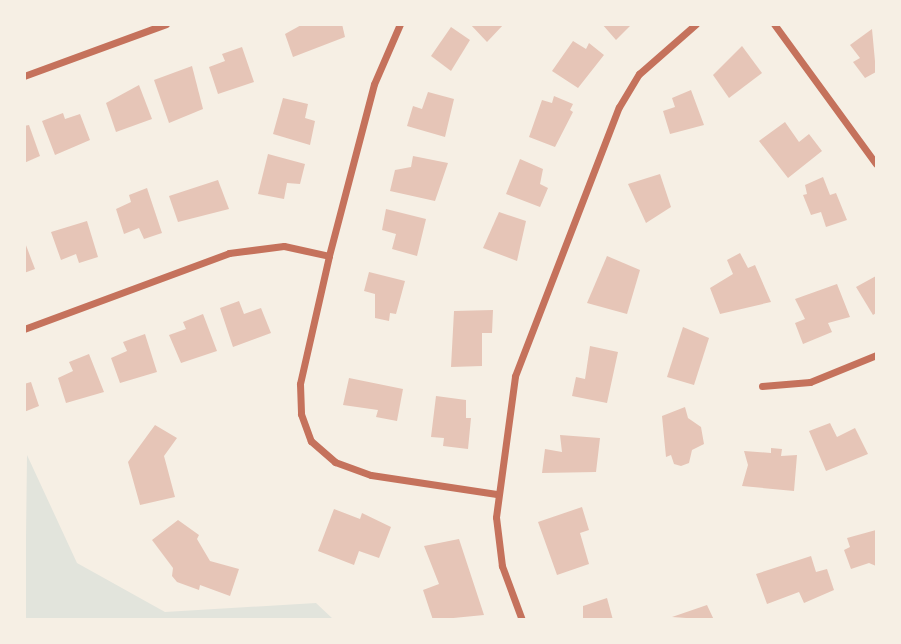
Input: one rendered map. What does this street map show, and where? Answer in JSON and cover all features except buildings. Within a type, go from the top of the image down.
[{"type":"street","points":[[24,76],[166,24]]},
{"type":"street","points":[[400,24],[374,84],[329,256],[300,384],[301,414],[311,441],[335,462],[371,475],[496,494]]},
{"type":"street","points":[[522,620],[498,544],[496,494],[515,376],[619,107],[639,74],[696,24]]},
{"type":"street","points":[[774,24],[877,164]]},
{"type":"street","points":[[24,329],[229,253],[284,246],[329,256]]},
{"type":"street","points":[[762,386],[810,382],[877,355]]},
{"type":"shaded area","points":[[27,455],[77,563],[165,612],[316,603],[333,619],[25,619]]}]
